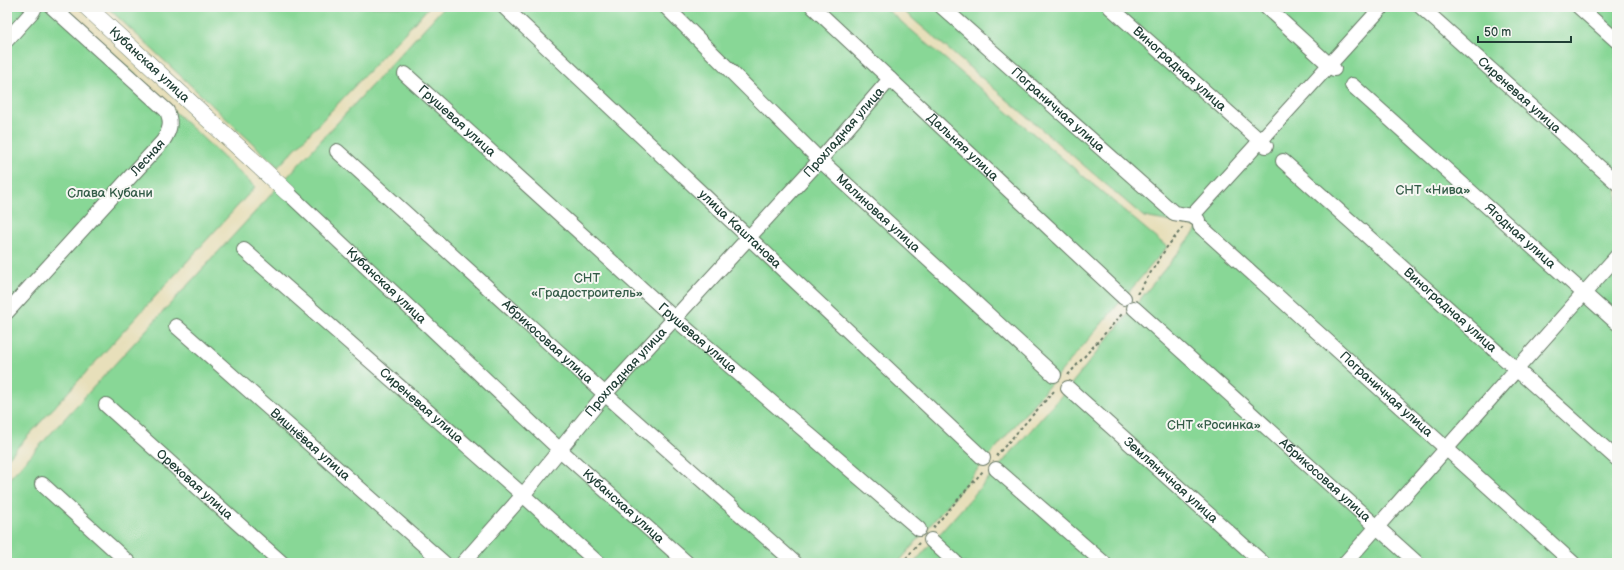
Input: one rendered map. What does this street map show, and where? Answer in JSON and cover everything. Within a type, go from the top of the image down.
[{"type":"street","points":[[7,40],[35,7]]},
{"type":"street","name":"Лесная","points":[[7,312],[163,141],[169,131],[170,119],[167,110],[52,7]]},
{"type":"street","name":"Кубанская улица","points":[[87,7],[288,193],[559,449],[687,563]]},
{"type":"street","name":"улица Каштанова","points":[[504,7],[989,463],[1104,563]]},
{"type":"street","name":"Малиновая улица","points":[[666,7],[820,160],[1065,385]]},
{"type":"street","name":"Дальняя улица","points":[[813,7],[1132,306]]},
{"type":"street","name":"Пограничная улица","points":[[942,7],[1174,213],[1196,221],[1445,449],[1573,563]]},
{"type":"street","name":"Виноградная улица","points":[[1110,7],[1263,144]]},
{"type":"street","points":[[1266,7],[1332,67]]},
{"type":"street","points":[[1196,221],[1332,67],[1382,7]]},
{"type":"street","name":"Сиреневая улица","points":[[1421,7],[1617,183]]},
{"type":"street","points":[[1579,7],[1617,41]]},
{"type":"street","name":"Грушевая улица","points":[[405,74],[674,318],[929,538]]},
{"type":"street","name":"Прохладная улица","points":[[463,563],[523,495],[605,394],[820,160],[890,78]]},
{"type":"street","name":"Ягодная улица","points":[[1352,85],[1617,323]]},
{"type":"street","name":"Абрикосовая улица","points":[[337,151],[605,394],[795,563]]},
{"type":"street","name":"Виноградная улица","points":[[1283,161],[1617,459]]},
{"type":"street","name":"Сиреневая улица","points":[[244,250],[523,495],[598,563]]},
{"type":"street","points":[[1345,563],[1617,256]]},
{"type":"street","name":"Абрикосовая улица","points":[[1132,306],[1417,563]]},
{"type":"street","name":"Вишнёвая улица","points":[[176,326],[444,563]]},
{"type":"street","name":"Земляничная улица","points":[[1065,385],[1263,563]]},
{"type":"street","name":"Ореховая улица","points":[[106,405],[282,563]]},
{"type":"street","points":[[42,484],[129,563]]},
{"type":"street","points":[[929,538],[956,563]]},
{"type":"path","points":[[902,563],[929,538],[989,463],[1065,385],[1132,306],[1167,248],[1196,221]]},
{"type":"green space","name":"Слава Кубани","points":[[7,7],[63,7],[255,187],[7,459]]},
{"type":"green space","points":[[107,7],[429,7],[278,167]]},
{"type":"green space","name":"СНТ «Градостроитель»","points":[[444,7],[884,7],[1167,247],[898,563],[7,563],[7,481]]},
{"type":"green space","name":"СНТ «Нива»","points":[[899,7],[1617,7],[1617,563],[914,563],[1068,388],[1199,227],[1144,217]]},
{"type":"park label","name":"СНТ «Росинка»","points":[[1214,425]]}]
